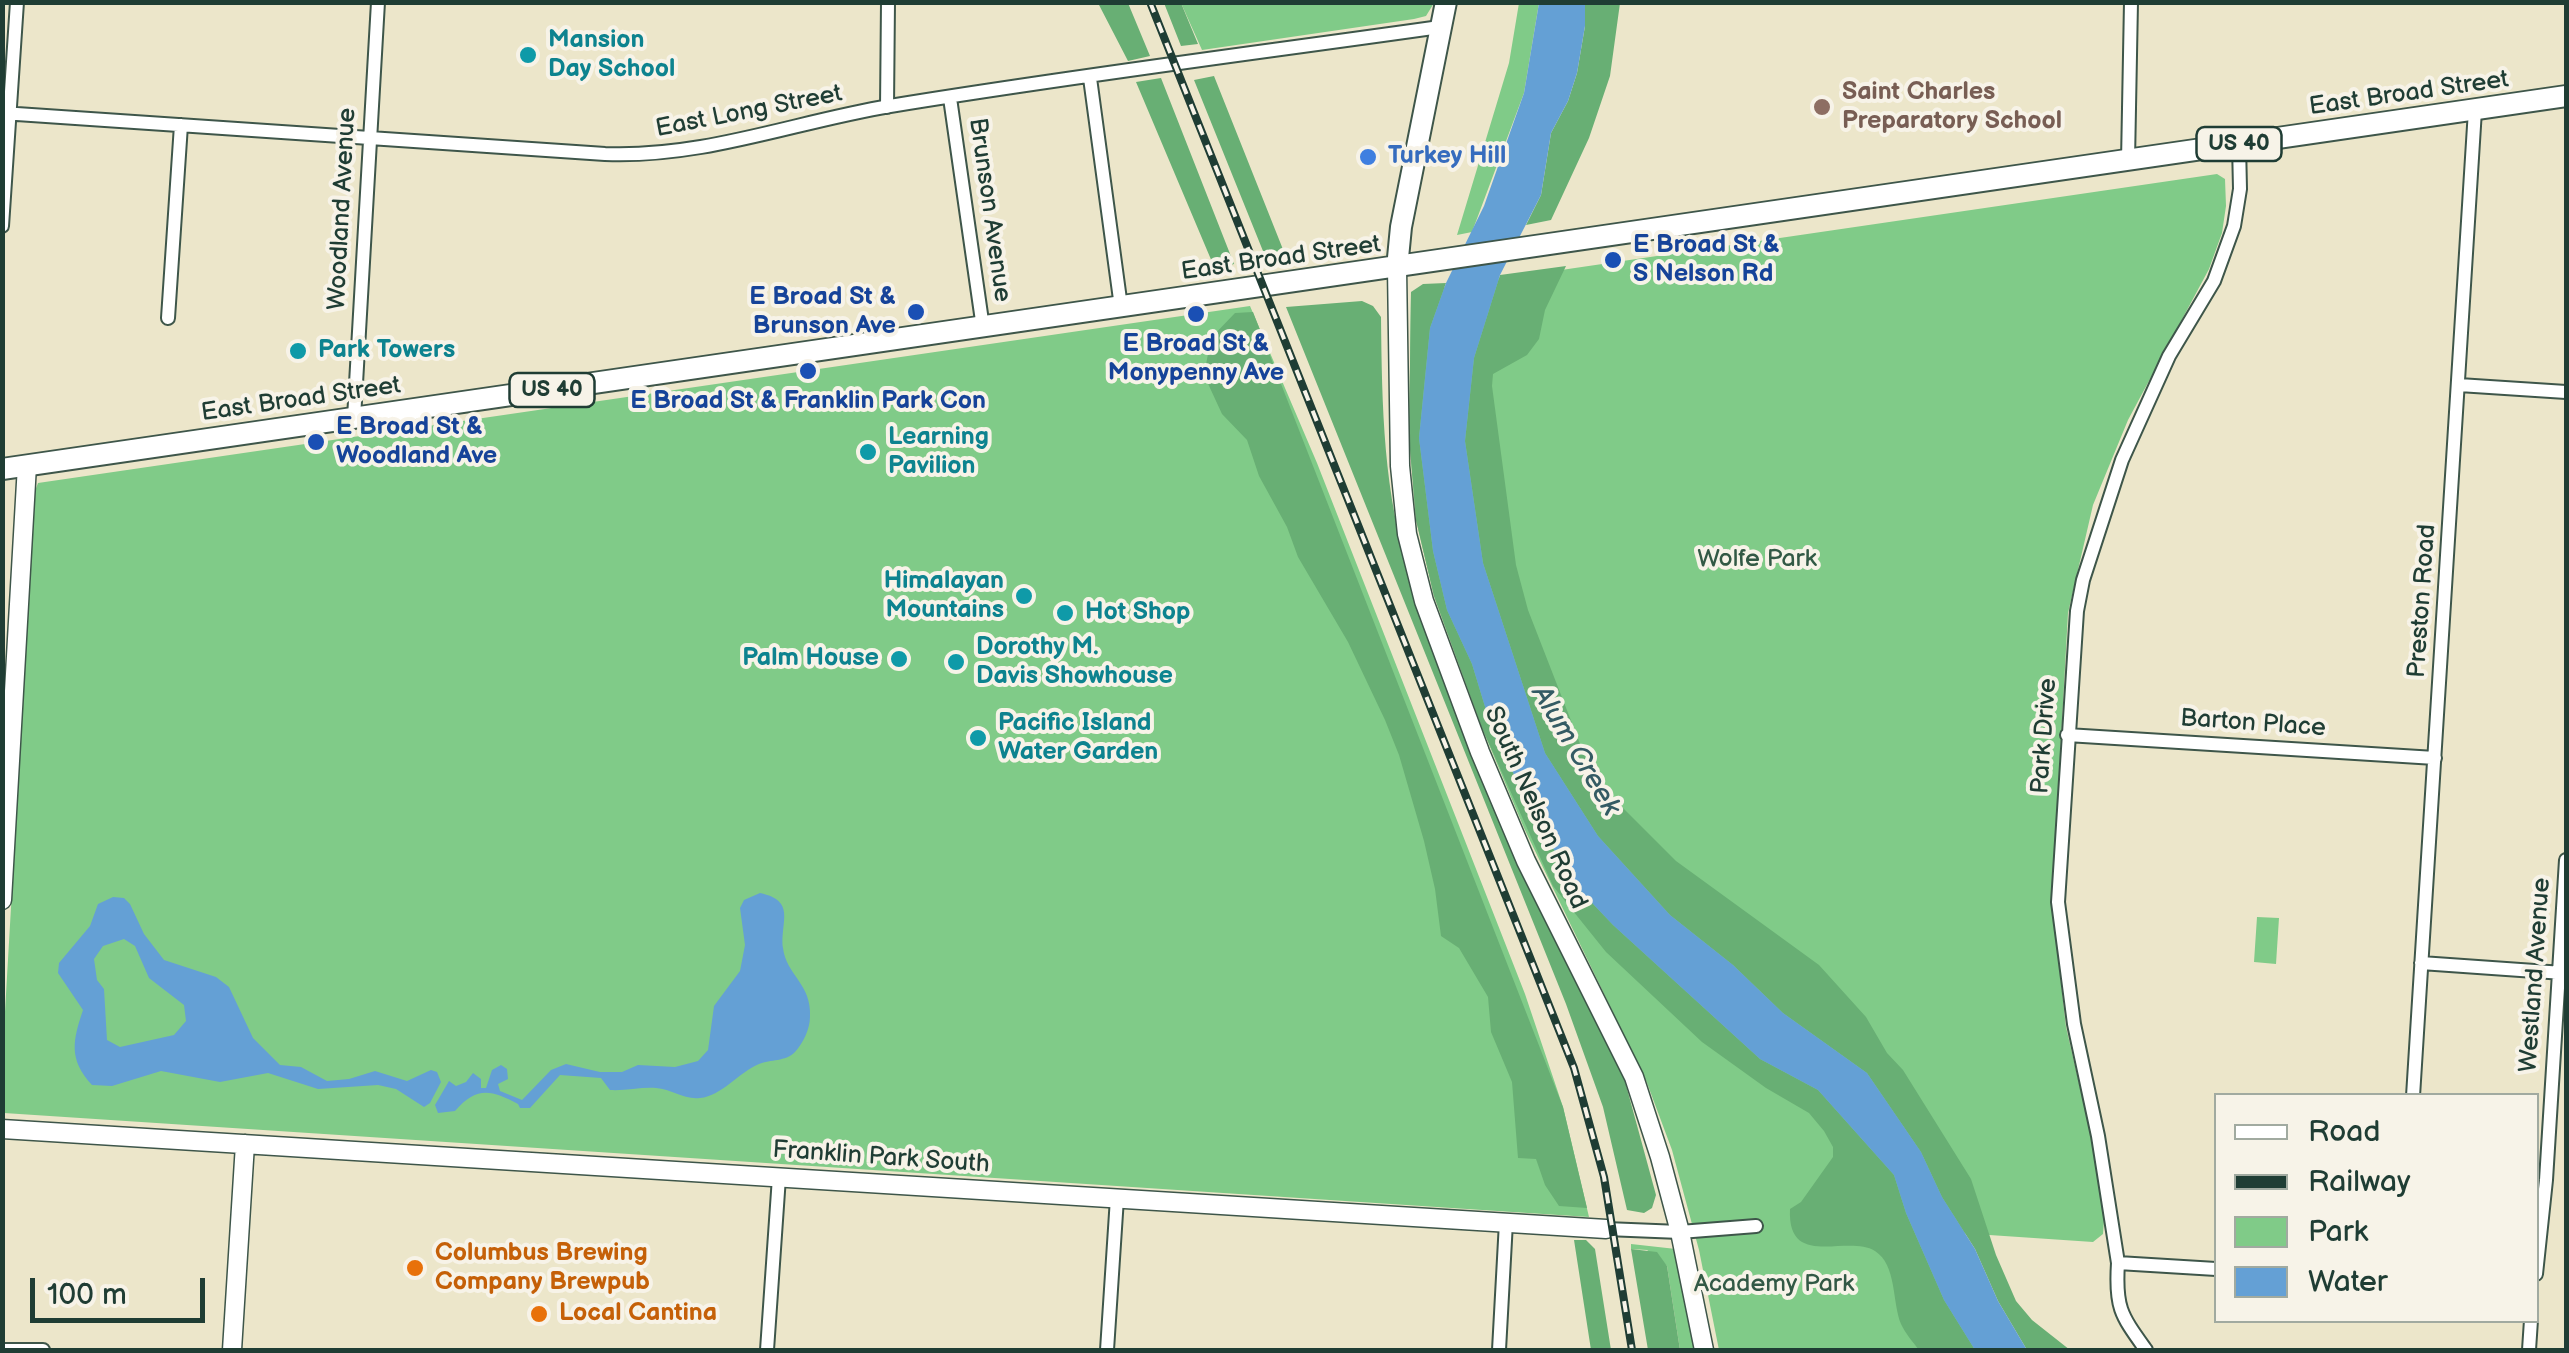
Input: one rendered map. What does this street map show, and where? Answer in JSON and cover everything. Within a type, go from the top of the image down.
[{"type":"main road","points":[[1397,268],[1446,2]]},
{"type":"main road","name":"East Broad Street","points":[[2,468],[1436,263],[2566,96]]},
{"type":"street","points":[[2,226],[6,113],[17,2]]},
{"type":"street","name":"Woodland Avenue","points":[[354,418],[378,2]]},
{"type":"street","points":[[886,106],[888,2]]},
{"type":"street","points":[[2128,161],[2131,2]]},
{"type":"street","name":"East Long Street","points":[[6,113],[606,154],[657,154],[726,144],[886,106],[1440,27]]},
{"type":"street","points":[[1090,78],[1120,306]]},
{"type":"street","name":"Brunson Avenue","points":[[950,98],[983,328]]},
{"type":"street","name":"Preston Road","points":[[2413,1093],[2476,110]]},
{"type":"street","points":[[168,318],[181,125]]},
{"type":"street","name":"Park Drive","points":[[2146,1350],[2116,1299],[2118,1263],[2062,947],[2059,857],[2068,735],[2082,580],[2135,429],[2170,356],[2214,280],[2238,208],[2239,144]]},
{"type":"street","name":"South Nelson Road","points":[[1397,268],[1400,466],[1407,534],[1424,601],[1480,752],[1526,861],[1634,1077],[1680,1232],[1704,1350]]},
{"type":"street","points":[[2459,385],[2566,392]]},
{"type":"street","points":[[3,897],[28,465]]},
{"type":"street","name":"Barton Place","points":[[2068,735],[2435,758]]},
{"type":"street","name":"Westland Avenue","points":[[2539,1246],[2562,973],[2566,860]]},
{"type":"street","points":[[2421,963],[2562,973]]},
{"type":"street","name":"Franklin Park South","points":[[2,1129],[1606,1228],[1680,1232],[1756,1226]]},
{"type":"street","points":[[232,1350],[245,1144]]},
{"type":"street","points":[[767,1350],[779,1177]]},
{"type":"street","points":[[1107,1350],[1117,1198]]},
{"type":"street","points":[[1499,1350],[1506,1222]]},
{"type":"street","points":[[2118,1263],[2214,1269]]},
{"type":"street","points":[[2529,1350],[2531,1323]]},
{"type":"street","points":[[2,1350],[43,1350]]},
{"type":"green space","points":[[1098,3],[1128,3],[1150,56],[1128,61]]},
{"type":"green space","points":[[1164,3],[1181,3],[1198,44],[1181,46]]},
{"type":"green space","points":[[1181,3],[1434,3],[1426,16],[1414,19],[1202,50]]},
{"type":"green space","points":[[1519,3],[1539,3],[1524,93],[1472,232],[1457,235],[1509,63]]},
{"type":"green space","points":[[1585,3],[1620,3],[1610,76],[1589,138],[1551,220],[1526,225],[1541,195],[1551,133],[1577,73]]},
{"type":"green space","points":[[1214,76],[1286,257],[1267,261],[1194,80]]},
{"type":"green space","points":[[1161,78],[1234,264],[1215,269],[1136,82]]},
{"type":"green space","name":"Wolfe Park","points":[[2217,174],[2225,179],[2222,233],[2209,269],[2128,420],[2093,505],[2068,613],[2052,903],[2066,1027],[2100,1174],[2105,1207],[2103,1234],[2093,1242],[1945,1232],[2002,1350],[1719,1350],[1699,1250],[1672,1150],[1647,1083],[1524,828],[1434,596],[1416,520],[1409,437],[1411,292]]},
{"type":"green space","points":[[1566,266],[1545,310],[1539,339],[1527,355],[1493,374],[1492,386],[1516,565],[1528,610],[1591,772],[1676,861],[1819,965],[1866,1017],[1971,1179],[2016,1301],[2032,1320],[2070,1350],[2027,1350],[1921,1152],[1867,1073],[1783,1013],[1733,965],[1670,915],[1598,836],[1545,753],[1483,563],[1465,441],[1474,358],[1500,275]]},
{"type":"green space","points":[[1446,283],[1430,328],[1419,438],[1433,551],[1447,610],[1472,664],[1493,733],[1575,885],[1613,925],[1760,1059],[1818,1090],[1894,1175],[1944,1300],[1975,1350],[1919,1350],[1901,1324],[1891,1274],[1875,1251],[1808,1245],[1798,1239],[1790,1209],[1801,1202],[1833,1157],[1833,1147],[1824,1131],[1809,1113],[1702,1042],[1606,952],[1553,886],[1482,728],[1434,596],[1416,520],[1409,437],[1411,292],[1423,284]]},
{"type":"green space","points":[[1362,301],[1373,306],[1381,317],[1389,482],[1411,578],[1623,1074],[1656,1195],[1652,1208],[1644,1213],[1627,1210],[1603,1107],[1566,1004],[1286,307]]},
{"type":"green space","points":[[1250,306],[1317,463],[1525,994],[1563,1107],[1589,1217],[4,1113],[3,1046],[38,483]]},
{"type":"green space","points":[[1253,312],[1563,1107],[1587,1208],[1559,1206],[1545,1185],[1536,1159],[1518,1158],[1512,1082],[1491,1032],[1488,997],[1459,948],[1441,936],[1424,841],[1385,720],[1348,642],[1298,557],[1287,527],[1259,476],[1247,440],[1222,414],[1204,375],[1211,338],[1235,313]]},
{"type":"green space","points":[[2257,917],[2279,918],[2276,964],[2254,962]]},
{"type":"green space","points":[[1574,1240],[1586,1240],[1595,1249],[1611,1350],[1591,1350]]},
{"type":"green space","points":[[1631,1244],[1676,1249],[1698,1350],[1680,1350],[1667,1266],[1647,1250],[1631,1249]]},
{"type":"green space","points":[[1631,1249],[1657,1252],[1667,1266],[1680,1350],[1648,1350]]},
{"type":"water","points":[[1539,3],[1585,3],[1585,26],[1577,73],[1551,133],[1541,195],[1500,275],[1474,358],[1465,441],[1483,563],[1545,753],[1598,836],[1670,915],[1733,965],[1783,1013],[1867,1073],[1921,1152],[2027,1350],[1975,1350],[1944,1300],[1894,1175],[1818,1090],[1760,1059],[1613,925],[1575,885],[1493,733],[1472,664],[1447,610],[1433,551],[1419,438],[1430,328],[1446,283],[1484,206],[1524,93]]},
{"type":"water","points":[[760,893],[779,901],[783,907],[785,957],[810,1006],[807,1031],[791,1055],[759,1064],[716,1093],[700,1098],[656,1088],[610,1090],[601,1078],[560,1075],[530,1108],[520,1108],[508,1099],[485,1093],[470,1097],[455,1111],[438,1113],[435,1105],[449,1081],[456,1086],[473,1073],[481,1079],[481,1088],[486,1088],[492,1070],[501,1065],[507,1069],[508,1079],[498,1084],[500,1091],[522,1100],[551,1070],[566,1064],[600,1072],[622,1072],[638,1065],[675,1067],[698,1061],[708,1050],[714,1006],[740,971],[745,945],[740,908],[744,900]]},
{"type":"water","points":[[113,897],[124,898],[164,960],[216,977],[229,987],[253,1038],[280,1065],[301,1067],[327,1081],[375,1071],[407,1081],[431,1070],[437,1072],[441,1082],[430,1103],[424,1107],[396,1089],[378,1085],[318,1089],[268,1073],[220,1082],[161,1071],[112,1086],[92,1085],[76,1058],[83,1010],[58,973],[59,963],[90,926],[98,904]],"holes":[[[124,939],[135,946],[149,978],[184,1005],[186,1021],[174,1035],[120,1047],[107,1040],[104,989],[97,980],[94,959],[103,946]]]},
{"type":"railway","points":[[1150,2],[1574,1068],[1604,1177],[1632,1350]]},
{"type":"place","name":"Mansion Day School","points":[[528,55]]},
{"type":"place","name":"Saint Charles Preparatory School","points":[[1822,107]]},
{"type":"place","name":"Turkey Hill","points":[[1368,157]]},
{"type":"place","name":"E Broad St & S Nelson Rd","points":[[1613,260]]},
{"type":"place","name":"E Broad St & Brunson Ave","points":[[916,312]]},
{"type":"place","name":"E Broad St & Monypenny Ave","points":[[1196,314]]},
{"type":"place","name":"Park Towers","points":[[298,351]]},
{"type":"place","name":"E Broad St & Franklin Park Con","points":[[808,371]]},
{"type":"place","name":"E Broad St & Woodland Ave","points":[[316,442]]},
{"type":"place","name":"Learning Pavilion","points":[[868,452]]},
{"type":"place","name":"Himalayan Mountains","points":[[1024,596]]},
{"type":"place","name":"Hot Shop","points":[[1065,613]]},
{"type":"place","name":"Palm House","points":[[899,659]]},
{"type":"place","name":"Dorothy M. Davis Showhouse","points":[[956,662]]},
{"type":"place","name":"Pacific Island Water Garden","points":[[978,738]]},
{"type":"place","name":"Columbus Brewing Company Brewpub","points":[[415,1268]]},
{"type":"place","name":"Local Cantina","points":[[539,1314]]},
{"type":"water label","name":"Alum Creek","points":[[1575,751]]},
{"type":"park label","name":"Academy Park","points":[[1774,1285]]}]
